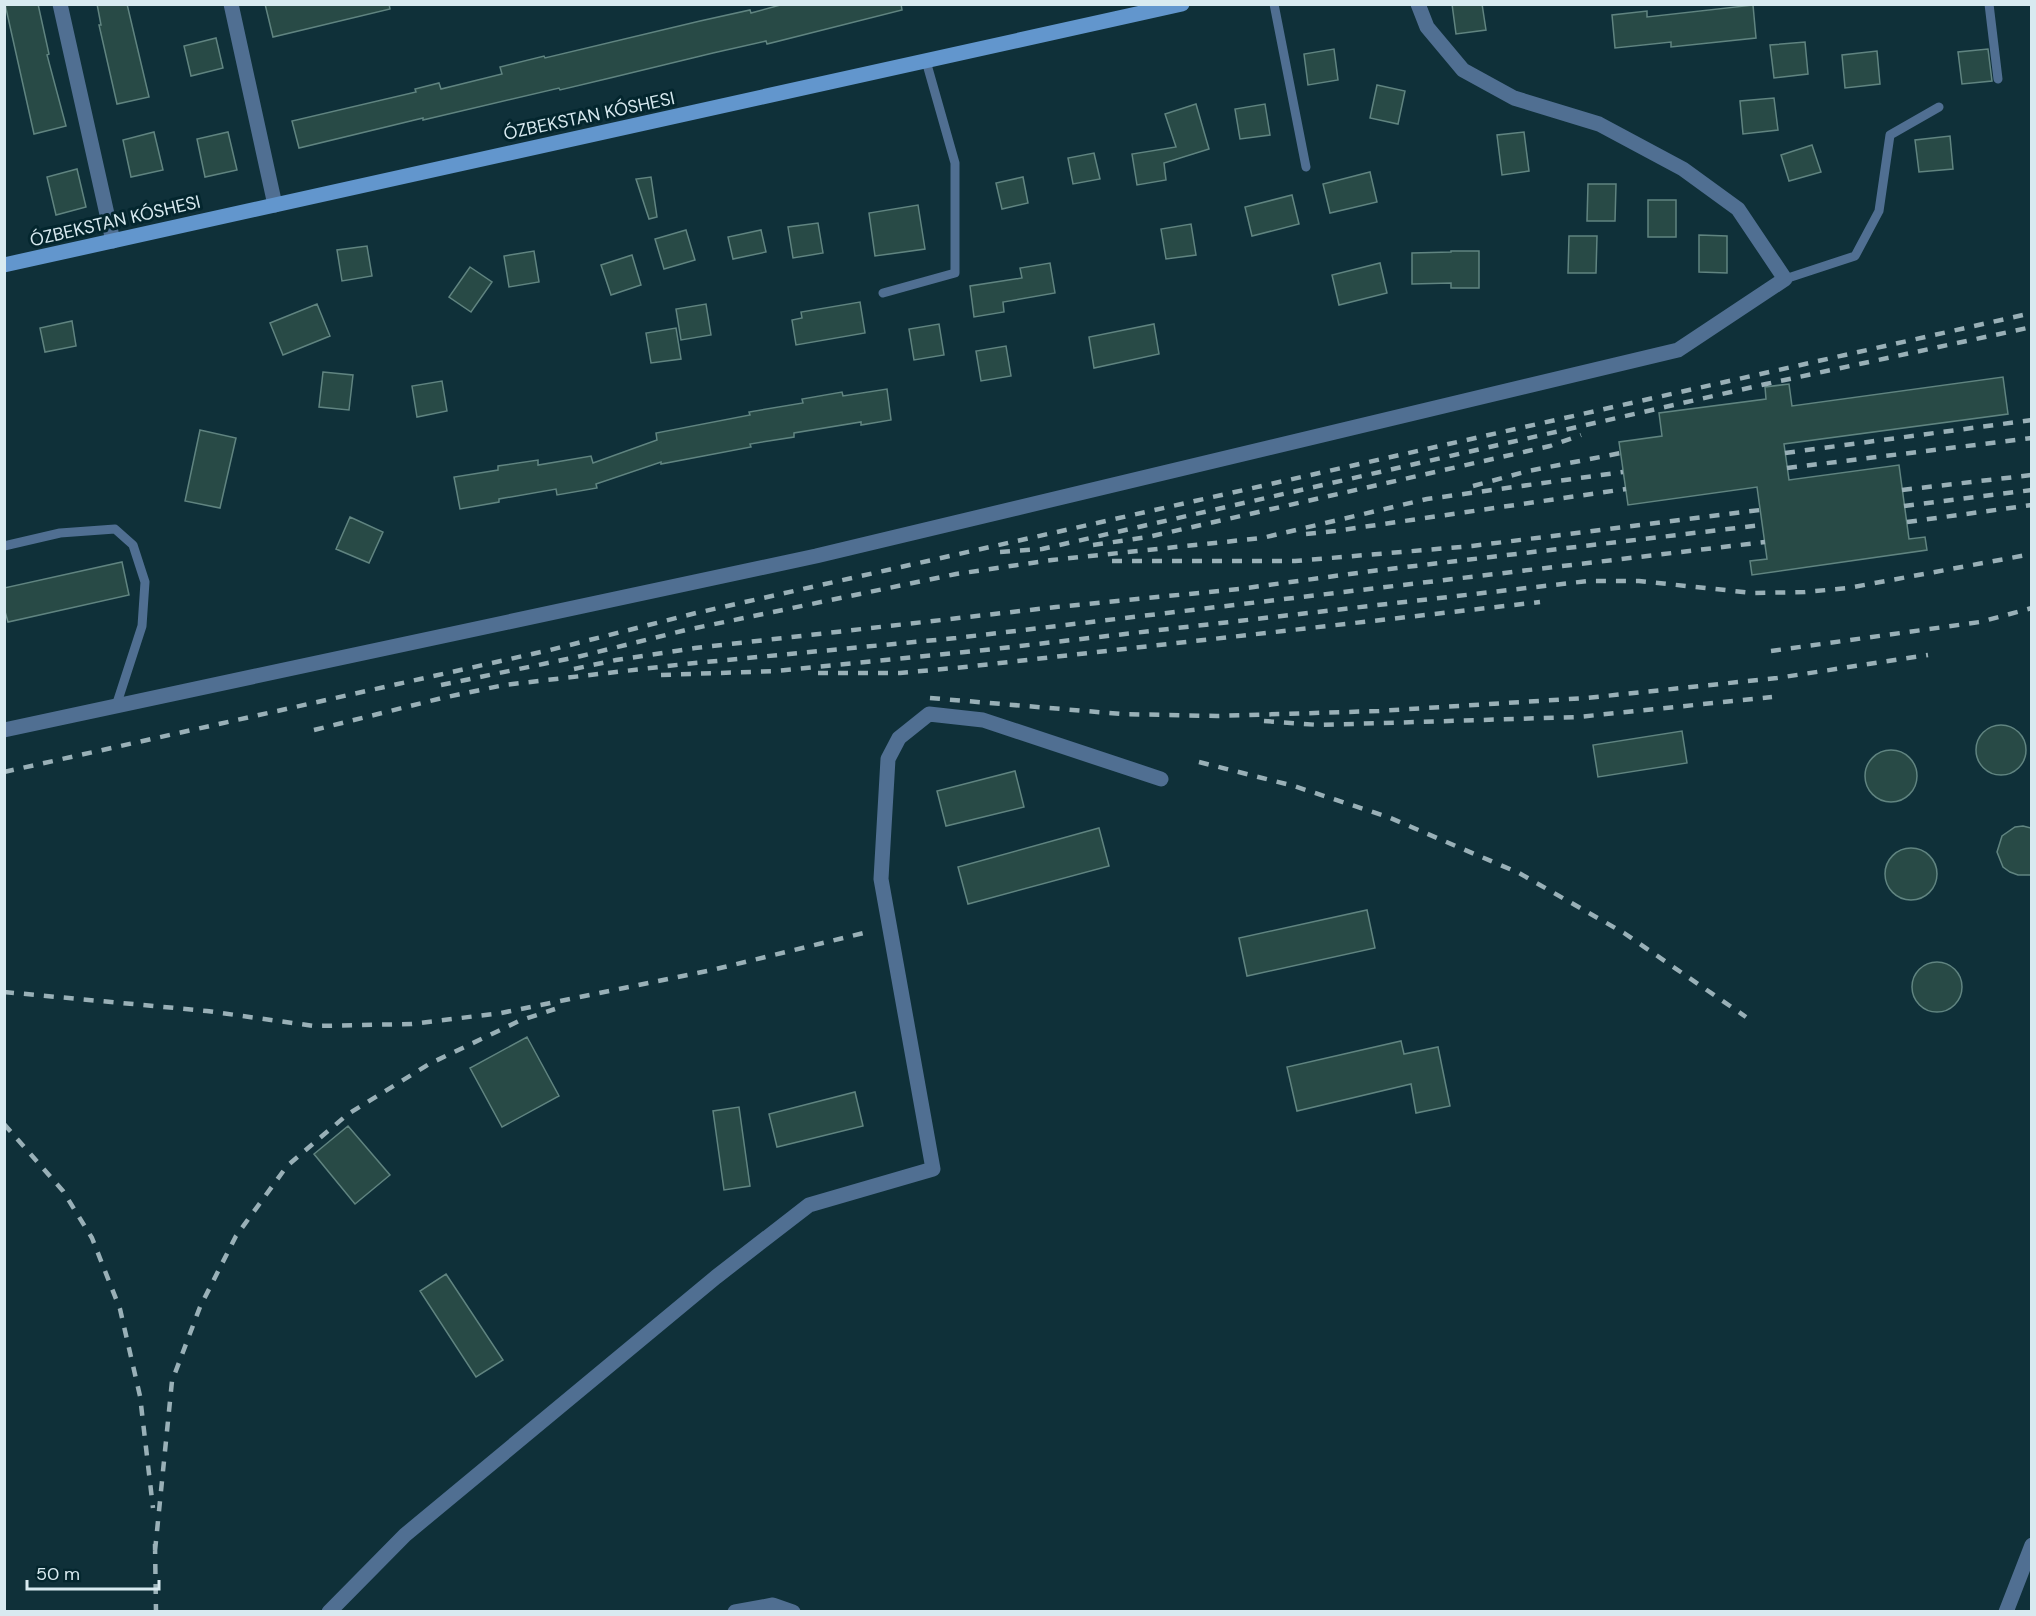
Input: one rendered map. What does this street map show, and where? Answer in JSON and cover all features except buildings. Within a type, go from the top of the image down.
[{"type":"street","points":[[60,4],[113,242]]},
{"type":"street","points":[[231,4],[275,205]]},
{"type":"street","name":"ÓZBEKSTAN KÓSHESI","points":[[4,266],[926,61],[1137,9],[1182,4]]},
{"type":"street","points":[[4,730],[816,556],[1678,350],[1785,279],[1738,209],[1683,168],[1599,124],[1514,98],[1463,70],[1427,27],[1418,4]]},
{"type":"street","points":[[329,1611],[405,1535],[716,1277],[809,1205],[933,1170],[881,879],[888,759],[899,738],[929,714],[983,720],[1161,779]]},
{"type":"street","points":[[2006,1611],[2031,1545]]},
{"type":"street","points":[[735,1611],[772,1605],[793,1611]]},
{"type":"lane","points":[[1274,4],[1306,167]]},
{"type":"lane","points":[[1989,4],[1998,79]]},
{"type":"lane","points":[[883,292],[955,273],[955,163],[926,61]]},
{"type":"lane","points":[[1785,279],[1855,256],[1879,211],[1890,135],[1939,107]]},
{"type":"lane","points":[[4,546],[60,533],[115,529],[133,545],[145,582],[142,626],[116,706]]},
{"type":"railway","points":[[4,772],[550,650],[696,613],[2032,313]]},
{"type":"railway","points":[[1000,552],[1042,549],[1766,384],[2032,327]]},
{"type":"railway","points":[[1785,453],[2032,420]]},
{"type":"railway","points":[[1093,545],[1148,537],[1550,446],[1581,435]]},
{"type":"railway","points":[[1787,468],[2032,438]]},
{"type":"railway","points":[[1473,486],[1528,471],[1621,453]]},
{"type":"railway","points":[[441,685],[577,657],[686,630],[956,574],[1052,560],[1262,538],[1427,499],[1623,472]]},
{"type":"railway","points":[[1902,490],[2032,475]]},
{"type":"railway","points":[[1306,534],[1626,489]]},
{"type":"railway","points":[[1904,506],[2032,490]]},
{"type":"railway","points":[[1907,522],[2032,505]]},
{"type":"railway","points":[[1112,561],[1295,561],[1472,546],[1760,510]]},
{"type":"railway","points":[[574,669],[695,648],[1056,607],[1239,589],[1762,525]]},
{"type":"railway","points":[[314,730],[504,685],[685,664],[956,638],[1765,542]]},
{"type":"railway","points":[[661,675],[777,671],[976,651],[1588,581],[1639,581],[1753,593],[1805,592],[1848,588],[2032,554]]},
{"type":"railway","points":[[818,673],[900,673],[965,667],[1540,602]]},
{"type":"railway","points":[[1771,651],[1980,622],[2032,608]]},
{"type":"railway","points":[[930,698],[1121,714],[1217,716],[1379,711],[1586,698],[1777,678],[1928,655]]},
{"type":"railway","points":[[1264,721],[1319,725],[1578,717],[1772,697]]},
{"type":"railway","points":[[1199,762],[1294,786],[1388,817],[1519,873],[1624,933],[1746,1017]]},
{"type":"railway","points":[[4,992],[207,1011],[314,1026],[412,1024],[501,1013],[712,970],[872,931]]},
{"type":"railway","points":[[155,1551],[172,1381],[200,1307],[236,1236],[287,1166],[348,1114],[429,1064],[519,1021],[555,1009]]},
{"type":"railway","points":[[4,1124],[63,1191],[92,1238],[120,1309],[140,1396],[153,1508]]},
{"type":"railway","points":[[155,1544],[156,1612]]}]
